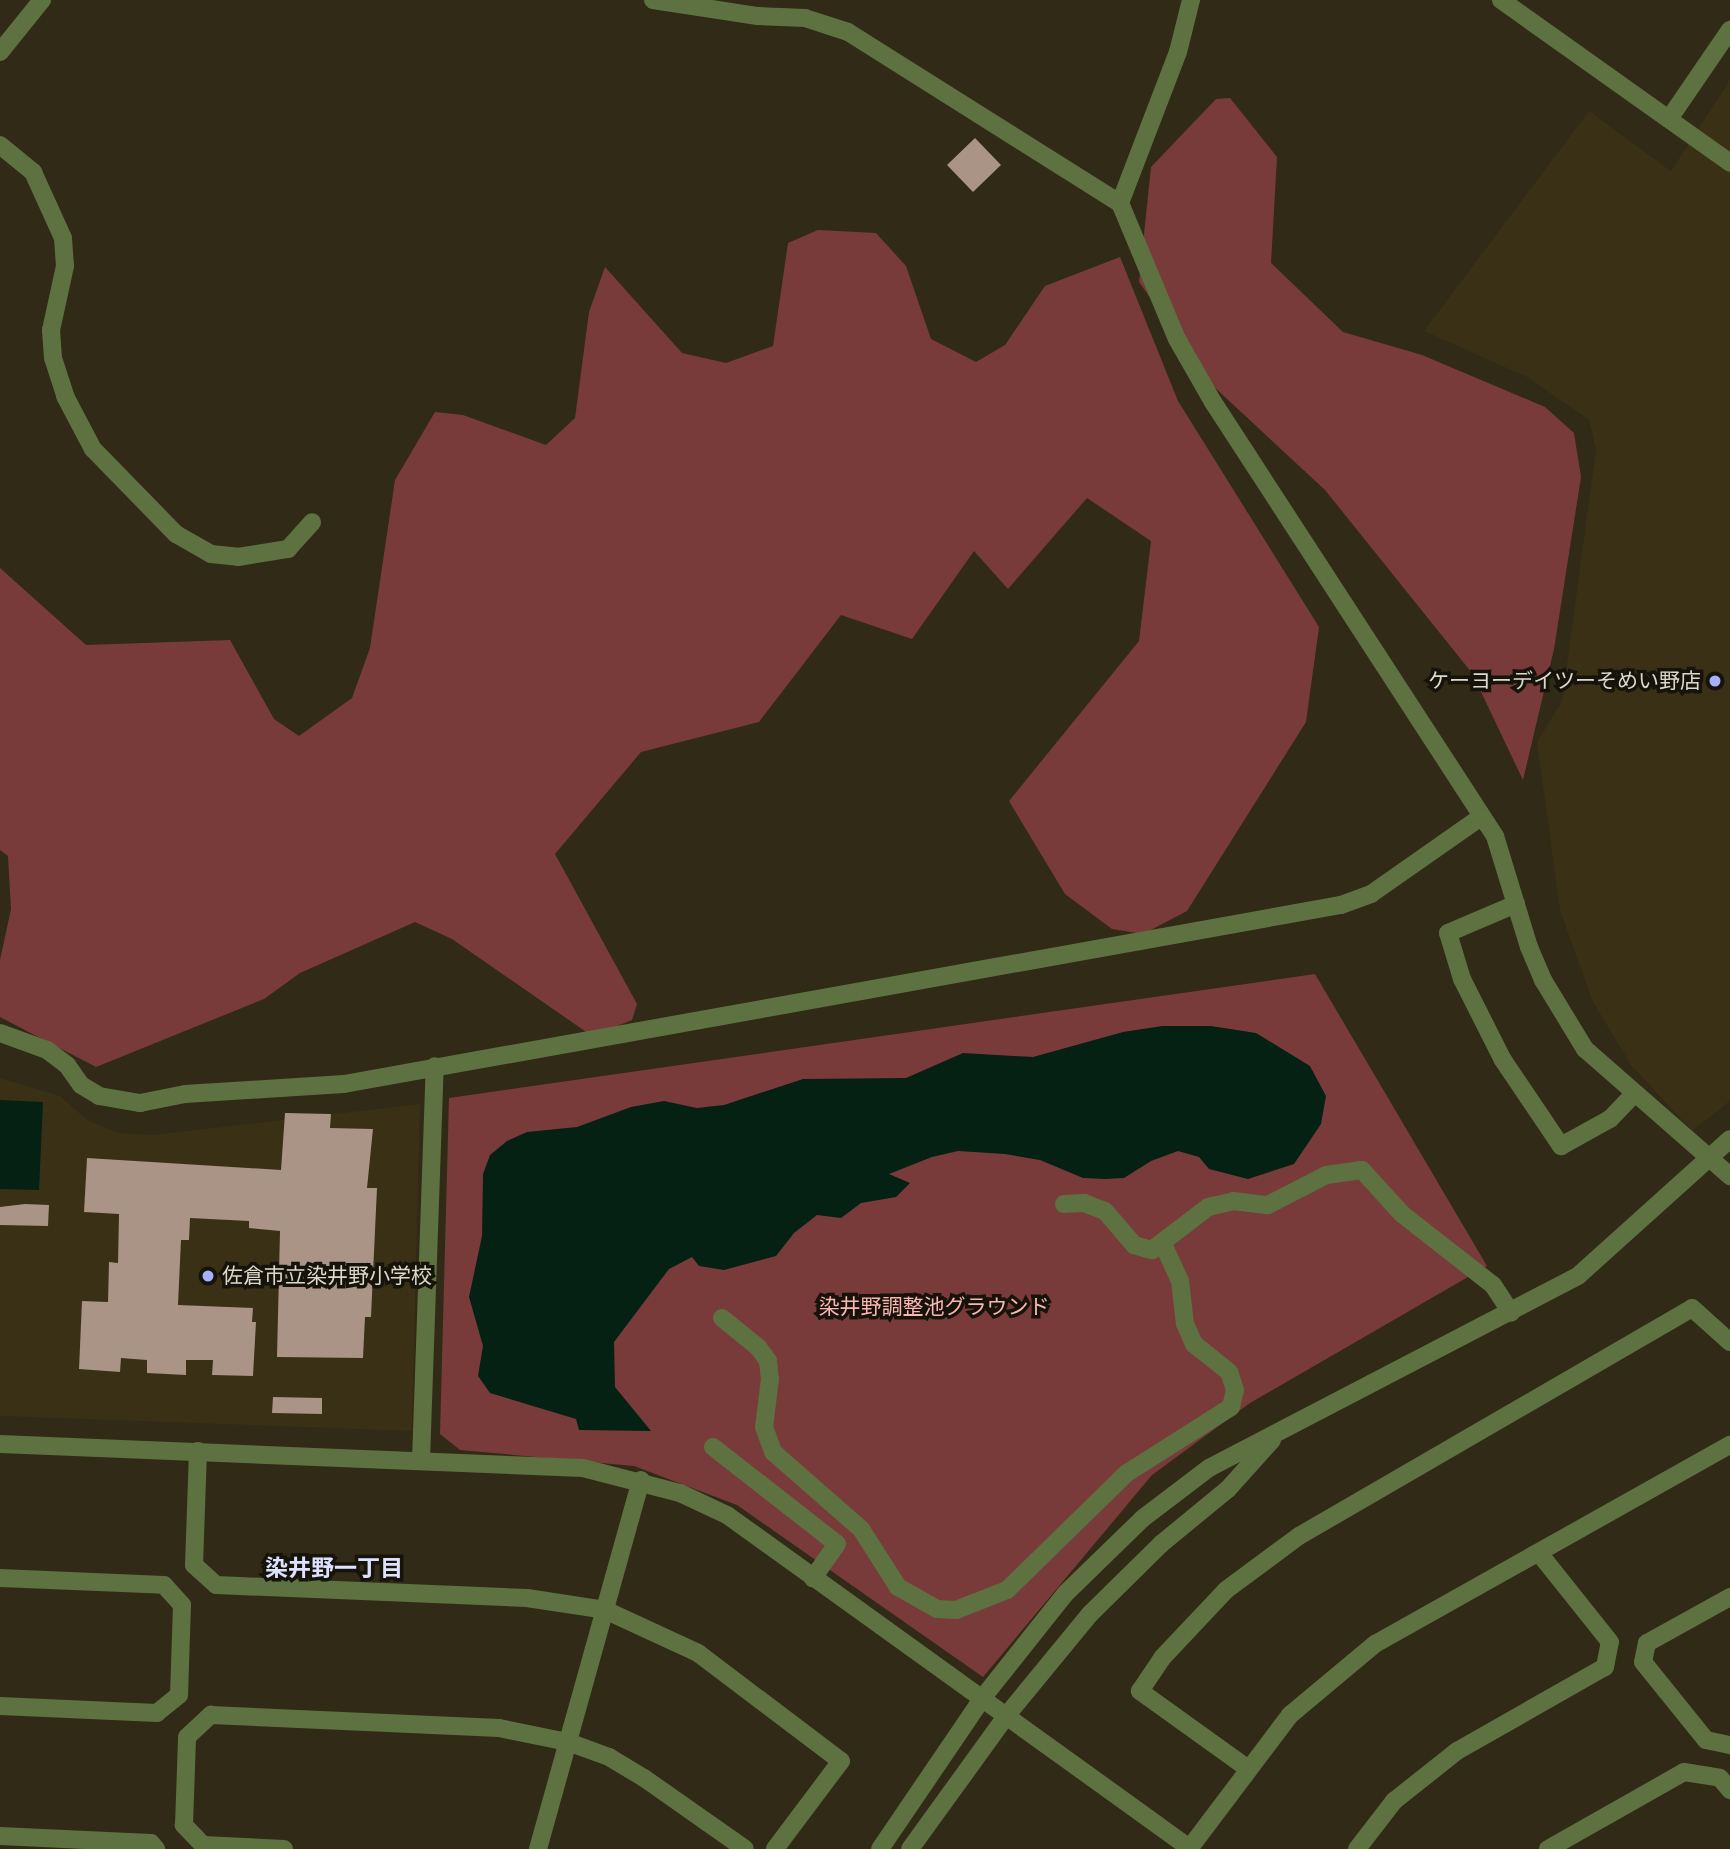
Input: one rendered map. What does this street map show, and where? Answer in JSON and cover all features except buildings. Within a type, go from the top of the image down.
[{"type":"street","points":[[0,52],[41,0]]},
{"type":"street","points":[[653,0],[806,18],[848,32],[1120,203],[1177,339],[1213,402],[1495,836],[1542,980],[1585,1049],[1730,1175]]},
{"type":"street","points":[[1120,203],[1174,64],[1191,0]]},
{"type":"street","points":[[1501,0],[1730,163]]},
{"type":"street","points":[[1669,119],[1730,30]]},
{"type":"street","points":[[0,145],[33,173],[63,237],[65,267],[51,330],[53,358],[65,396],[93,449],[176,534],[211,554],[238,556],[288,549],[312,522]]},
{"type":"street","points":[[0,1033],[47,1050],[67,1065],[81,1085],[99,1096],[140,1103],[185,1094],[305,1089],[1341,905],[1371,894],[1481,817]]},
{"type":"street","points":[[1516,904],[1448,933],[1462,979],[1503,1060],[1561,1146],[1610,1119],[1635,1093]]},
{"type":"street","points":[[421,1460],[435,1066]]},
{"type":"street","points":[[880,1849],[984,1696],[1065,1594],[1142,1519],[1209,1468],[1511,1313],[1579,1275],[1712,1159],[1730,1139]]},
{"type":"street","points":[[1064,1204],[1084,1203],[1105,1211],[1134,1245],[1152,1250],[1208,1207],[1233,1201],[1268,1205],[1326,1175],[1362,1170],[1402,1214],[1493,1285],[1511,1313]]},
{"type":"street","points":[[722,1318],[758,1347],[768,1361],[770,1379],[764,1427],[773,1452],[861,1529],[898,1587],[937,1609],[956,1610],[1007,1590],[1127,1473],[1231,1407],[1235,1390],[1229,1372],[1194,1344],[1185,1324],[1180,1281],[1163,1244]]},
{"type":"street","points":[[1247,1768],[1140,1691],[1162,1658],[1226,1590],[1299,1536],[1692,1308],[1730,1342]]},
{"type":"street","points":[[910,1849],[1007,1715],[1090,1614],[1161,1544],[1228,1489],[1279,1432]]},
{"type":"street","points":[[0,1444],[583,1468],[641,1480],[727,1515],[984,1696],[1190,1849],[1247,1768],[1290,1716],[1375,1644],[1730,1445]]},
{"type":"street","points":[[713,1447],[837,1544],[813,1578]]},
{"type":"street","points":[[198,1451],[194,1565],[216,1585],[527,1598],[605,1610],[698,1653],[841,1761],[775,1849]]},
{"type":"street","points":[[538,1849],[641,1480]]},
{"type":"street","points":[[1357,1849],[1394,1801],[1457,1751],[1605,1667],[1610,1642],[1539,1553]]},
{"type":"street","points":[[0,1578],[164,1585],[182,1605],[179,1695],[157,1713],[0,1706]]},
{"type":"street","points":[[1730,1597],[1647,1643],[1643,1662],[1706,1740],[1730,1745]]},
{"type":"street","points":[[284,1849],[203,1845],[184,1825],[187,1737],[211,1715],[499,1728],[568,1742],[608,1757],[645,1777],[745,1849]]},
{"type":"street","points":[[1548,1849],[1685,1772],[1720,1778],[1730,1790]]},
{"type":"street","points":[[0,1836],[151,1843],[156,1849]]},
{"type":"shaded area","points":[[1730,80],[1730,1101],[1692,1131],[1631,1065],[1593,1002],[1560,911],[1537,742],[1562,701],[1596,449],[1589,420],[1527,377],[1424,331],[1589,111],[1671,171]]},
{"type":"shaded area","points":[[1162,1026],[1211,1026],[1256,1033],[1310,1066],[1326,1096],[1321,1124],[1294,1164],[1248,1179],[1209,1169],[1199,1157],[1178,1151],[1151,1161],[1124,1178],[1105,1179],[1083,1178],[1040,1160],[1005,1154],[958,1151],[932,1157],[889,1174],[910,1183],[896,1197],[861,1203],[841,1218],[817,1215],[794,1233],[776,1256],[724,1270],[699,1266],[692,1257],[669,1269],[614,1342],[615,1387],[651,1431],[579,1430],[576,1419],[490,1393],[478,1376],[483,1346],[469,1297],[482,1236],[483,1174],[490,1155],[507,1141],[527,1132],[577,1127],[631,1107],[664,1101],[697,1108],[724,1105],[803,1079],[906,1078],[963,1053],[1033,1057],[1123,1032]]},
{"type":"shaded area","name":"佐倉市立染井野小学校","points":[[0,1078],[60,1096],[87,1120],[119,1133],[152,1135],[420,1104],[412,1431],[0,1416]]},
{"type":"shaded area","points":[[0,1100],[43,1102],[39,1190],[0,1189]]},
{"type":"green space","points":[[1230,98],[1277,157],[1271,263],[1343,332],[1422,355],[1545,407],[1574,433],[1581,477],[1554,649],[1523,780],[1472,673],[1325,490],[1212,385],[1139,282],[1151,167],[1216,99]]},
{"type":"green space","points":[[818,230],[876,233],[906,266],[931,339],[976,362],[1005,345],[1045,286],[1120,257],[1178,401],[1319,627],[1306,722],[1187,911],[1143,934],[1112,929],[1065,894],[1009,801],[1139,641],[1151,541],[1087,498],[1008,589],[974,551],[912,639],[841,615],[759,722],[641,752],[555,854],[637,1004],[632,1020],[592,1036],[452,939],[415,922],[300,973],[264,999],[96,1067],[0,1017],[0,960],[11,909],[8,856],[0,850],[0,568],[86,645],[230,640],[274,719],[299,736],[352,698],[370,648],[395,480],[435,412],[463,415],[546,445],[575,418],[589,312],[605,267],[682,353],[726,363],[773,346],[788,243]]},
{"type":"green space","name":"染井野調整池グラウンド","points":[[1315,974],[1487,1266],[1250,1403],[1152,1475],[983,1677],[737,1505],[634,1466],[460,1450],[440,1434],[449,1098]]},
{"type":"place","name":"ケーヨーデイツーそめい野店","points":[[1715,681]]},
{"type":"place","name":"佐倉市立染井野小学校","points":[[208,1276]]},
{"type":"district","name":"染井野一丁目","points":[[334,1568]]}]
